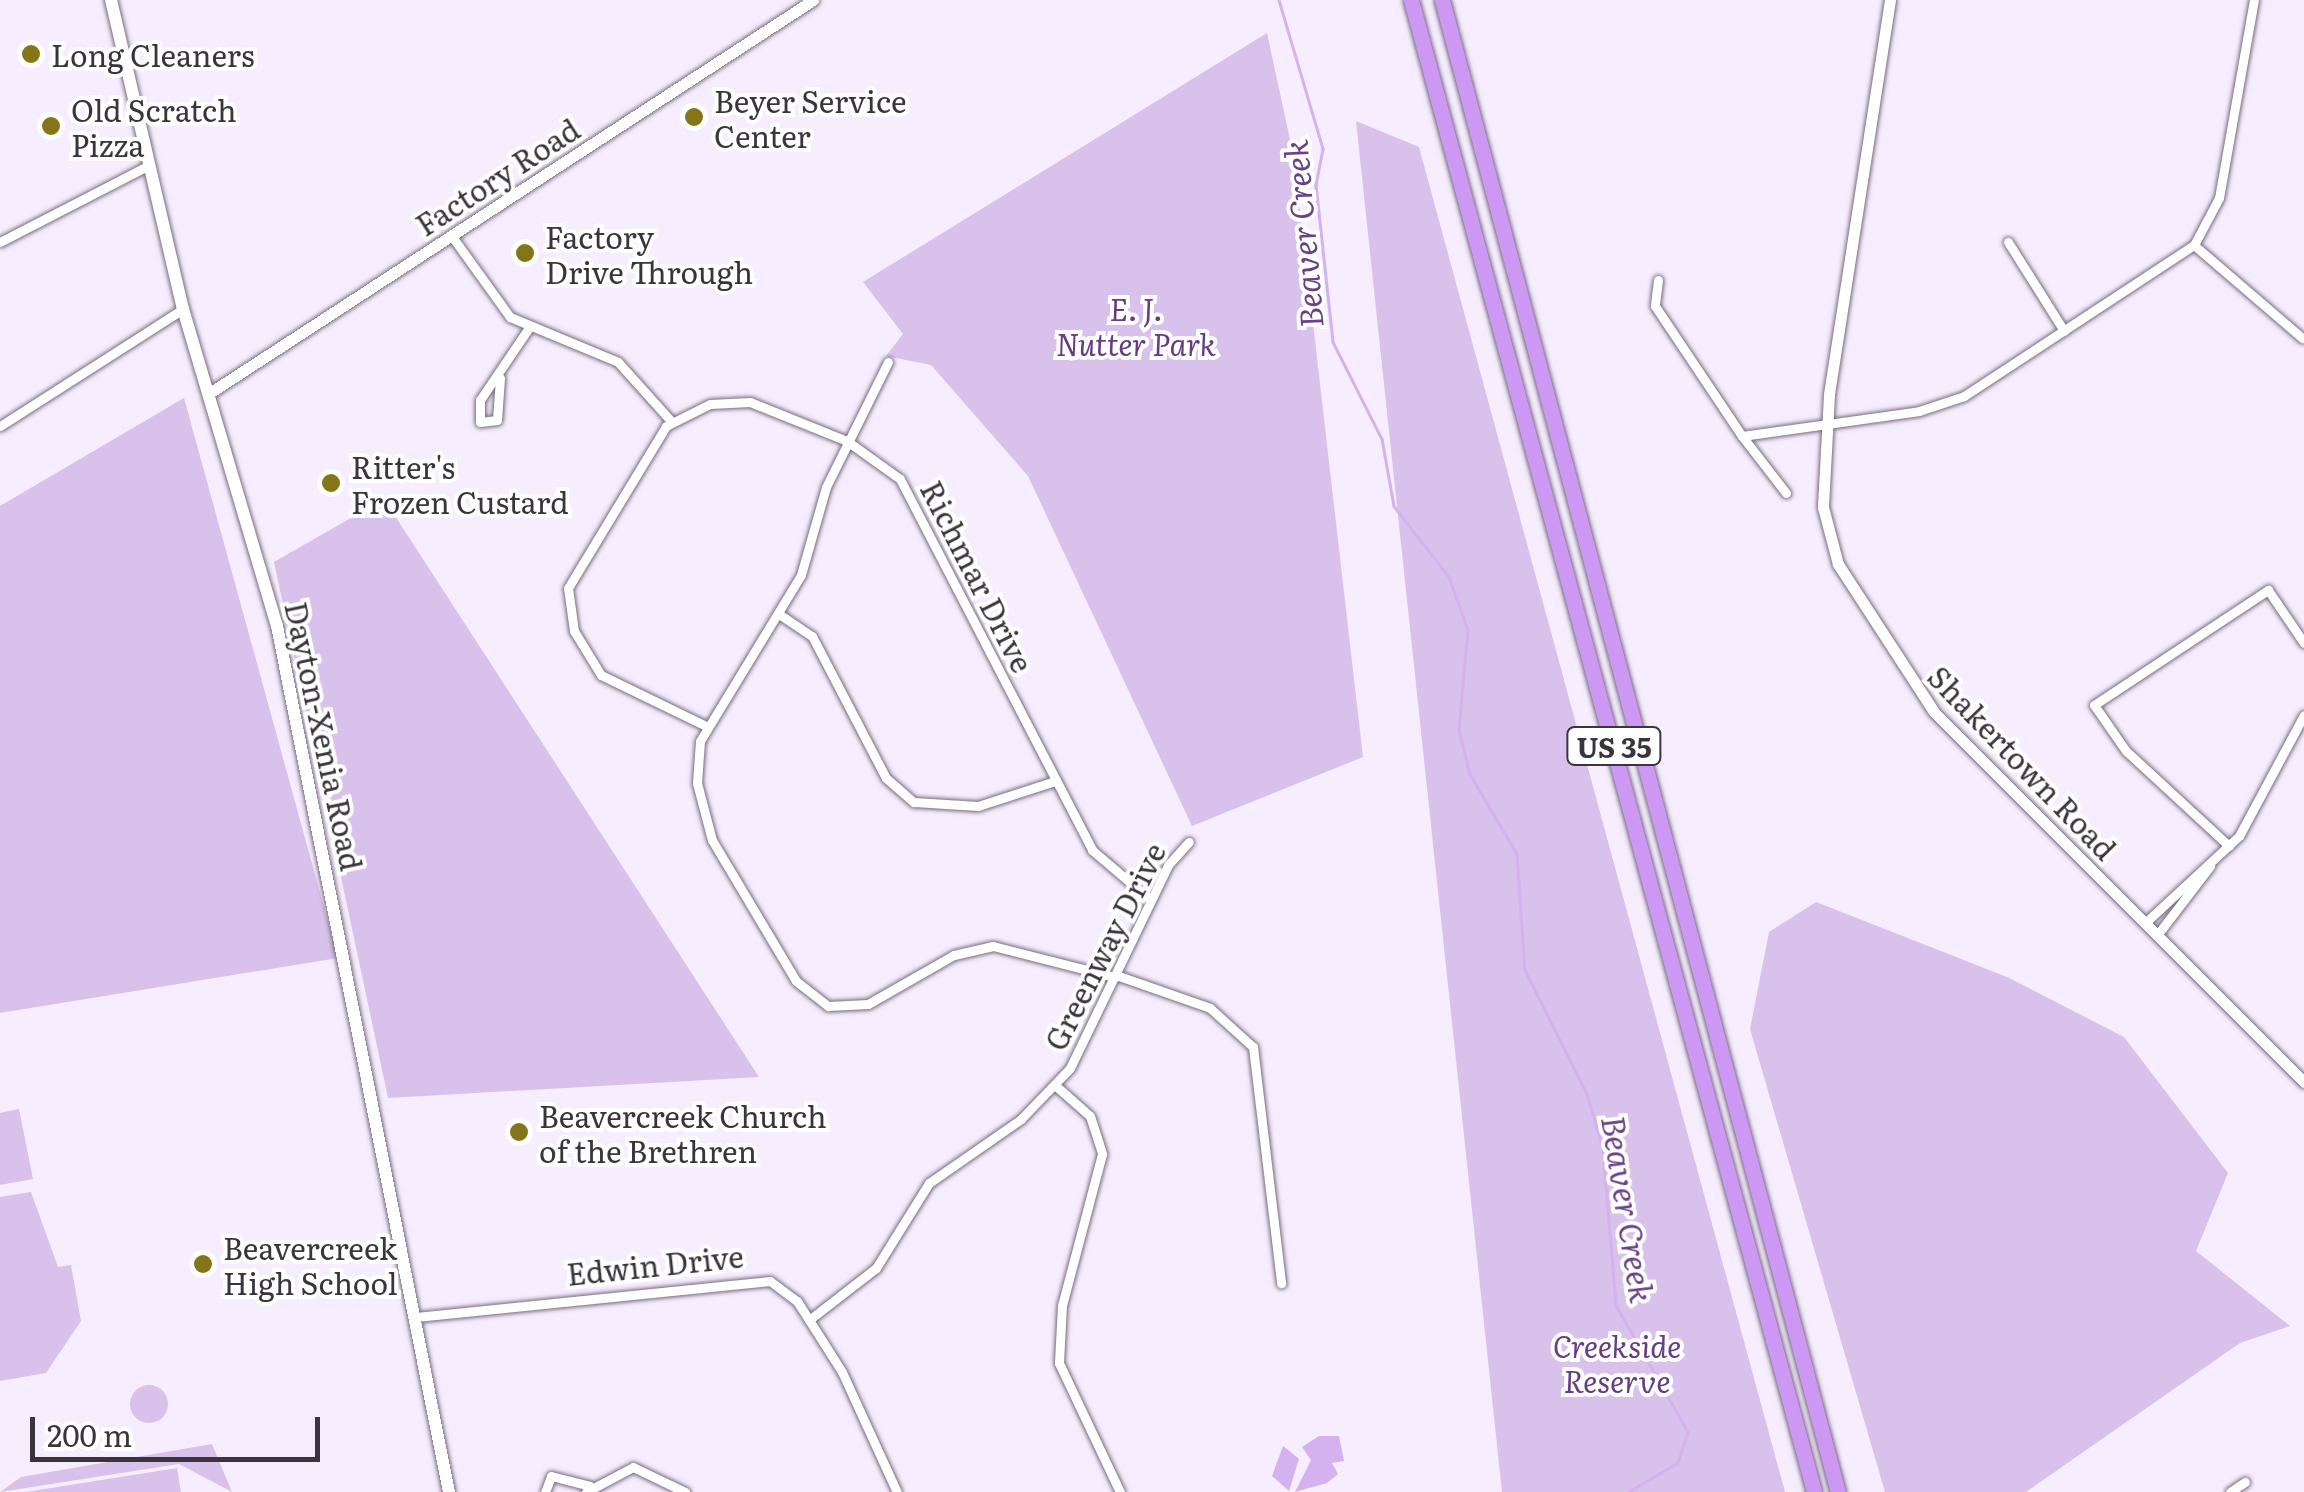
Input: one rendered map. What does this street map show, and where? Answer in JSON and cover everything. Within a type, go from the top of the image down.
[{"type":"highway","name":"US 35","points":[[1410,0],[1814,1492]]},
{"type":"highway","name":"US 35","points":[[1442,0],[1838,1492]]},
{"type":"main road","name":"Dayton-Xenia Road","points":[[111,0],[145,167],[182,310],[277,626],[449,1492]]},
{"type":"street","name":"Factory Road","points":[[208,394],[814,0]]},
{"type":"street","name":"Shakertown Road","points":[[1890,0],[1826,424],[1831,543],[1890,654],[1946,725],[2304,1082]]},
{"type":"street","points":[[1742,436],[1826,424],[1964,396],[2194,245],[2219,198],[2254,0]]},
{"type":"street","points":[[0,242],[145,167]]},
{"type":"street","points":[[451,235],[496,303],[528,330],[618,362],[671,421],[578,560],[568,608],[582,649],[608,682],[706,726]]},
{"type":"street","points":[[2008,242],[2064,331]]},
{"type":"street","points":[[2194,245],[2302,338]]},
{"type":"street","points":[[1658,280],[1655,306],[1742,436],[1786,493]]},
{"type":"street","points":[[0,426],[182,310]]},
{"type":"street","points":[[500,378],[498,420],[480,422],[480,400],[500,378],[528,330]]},
{"type":"street","points":[[888,362],[847,441],[806,566],[706,726],[697,783],[712,840],[816,1000],[856,1008],[954,954],[992,946],[1116,976],[1210,1008],[1253,1047],[1282,1283]]},
{"type":"street","name":"Richmar Drive","points":[[671,421],[710,404],[750,402],[847,441],[904,485],[1100,861],[1151,900]]},
{"type":"street","points":[[2229,846],[2126,751],[2094,705],[2268,590],[2304,644]]},
{"type":"street","points":[[779,614],[812,636],[886,778],[914,802],[978,806],[1055,781]]},
{"type":"street","points":[[2146,922],[2229,846],[2304,715]]},
{"type":"street","name":"Greenway Drive","points":[[810,1320],[876,1268],[930,1183],[1056,1086],[1116,976],[1151,900],[1189,842]]},
{"type":"street","points":[[2158,934],[2211,864]]},
{"type":"street","points":[[1056,1086],[1090,1116],[1102,1154],[1062,1305],[1059,1364],[1120,1492]]},
{"type":"street","name":"Edwin Drive","points":[[416,1317],[754,1278],[785,1289],[810,1320],[897,1492]]},
{"type":"street","points":[[545,1492],[551,1476],[588,1489],[633,1467],[685,1492]]},
{"type":"street","points":[[2230,1492],[2245,1482]]},
{"type":"green space","name":"E. J. Nutter Park","points":[[1267,33],[1294,158],[1363,757],[1192,826],[1028,476],[931,365],[886,356],[903,334],[863,282]]},
{"type":"green space","name":"Creekside Reserve","points":[[1356,121],[1419,147],[1785,1492],[1502,1492]]},
{"type":"green space","points":[[184,398],[338,958],[0,1013],[0,506]]},
{"type":"green space","points":[[384,499],[759,1077],[388,1098],[274,562]]},
{"type":"green space","points":[[1816,902],[2007,977],[2124,1037],[2228,1173],[2196,1251],[2290,1326],[2240,1343],[2026,1492],[1885,1492],[1750,1029],[1769,932]]},
{"type":"green space","points":[[19,1109],[33,1179],[0,1185],[0,1113]]},
{"type":"green space","points":[[31,1192],[58,1267],[71,1265],[81,1321],[46,1373],[0,1381],[0,1197]]},
{"type":"green space","points":[[149,1385],[162,1391],[168,1404],[162,1417],[149,1423],[136,1417],[130,1404],[136,1391]]},
{"type":"green space","points":[[212,1444],[232,1492],[179,1464],[0,1492],[21,1477]]},
{"type":"green space","points":[[177,1468],[181,1492],[26,1492]]},
{"type":"shaded area","points":[[1319,1436],[1339,1436],[1344,1461],[1332,1463],[1338,1474],[1327,1483],[1295,1492],[1311,1460],[1302,1447]]},
{"type":"shaded area","points":[[1283,1446],[1299,1459],[1289,1491],[1272,1476]]},
{"type":"waterway","name":"Beaver Creek","points":[[1279,0],[1323,149],[1316,185],[1333,342],[1382,439],[1394,506],[1449,577],[1468,630],[1459,729],[1470,774],[1517,854],[1525,970],[1587,1094],[1603,1148],[1616,1305],[1688,1432],[1678,1463],[1629,1492]]},
{"type":"place","name":"Long Cleaners","points":[[31,54]]},
{"type":"place","name":"Beyer Service Center","points":[[694,117]]},
{"type":"place","name":"Old Scratch Pizza","points":[[51,126]]},
{"type":"place","name":"Factory Drive Through","points":[[525,253]]},
{"type":"place","name":"Ritter's Frozen Custard","points":[[331,483]]},
{"type":"place","name":"Beavercreek Church of the Brethren","points":[[519,1132]]},
{"type":"place","name":"Beavercreek High School","points":[[203,1264]]}]
